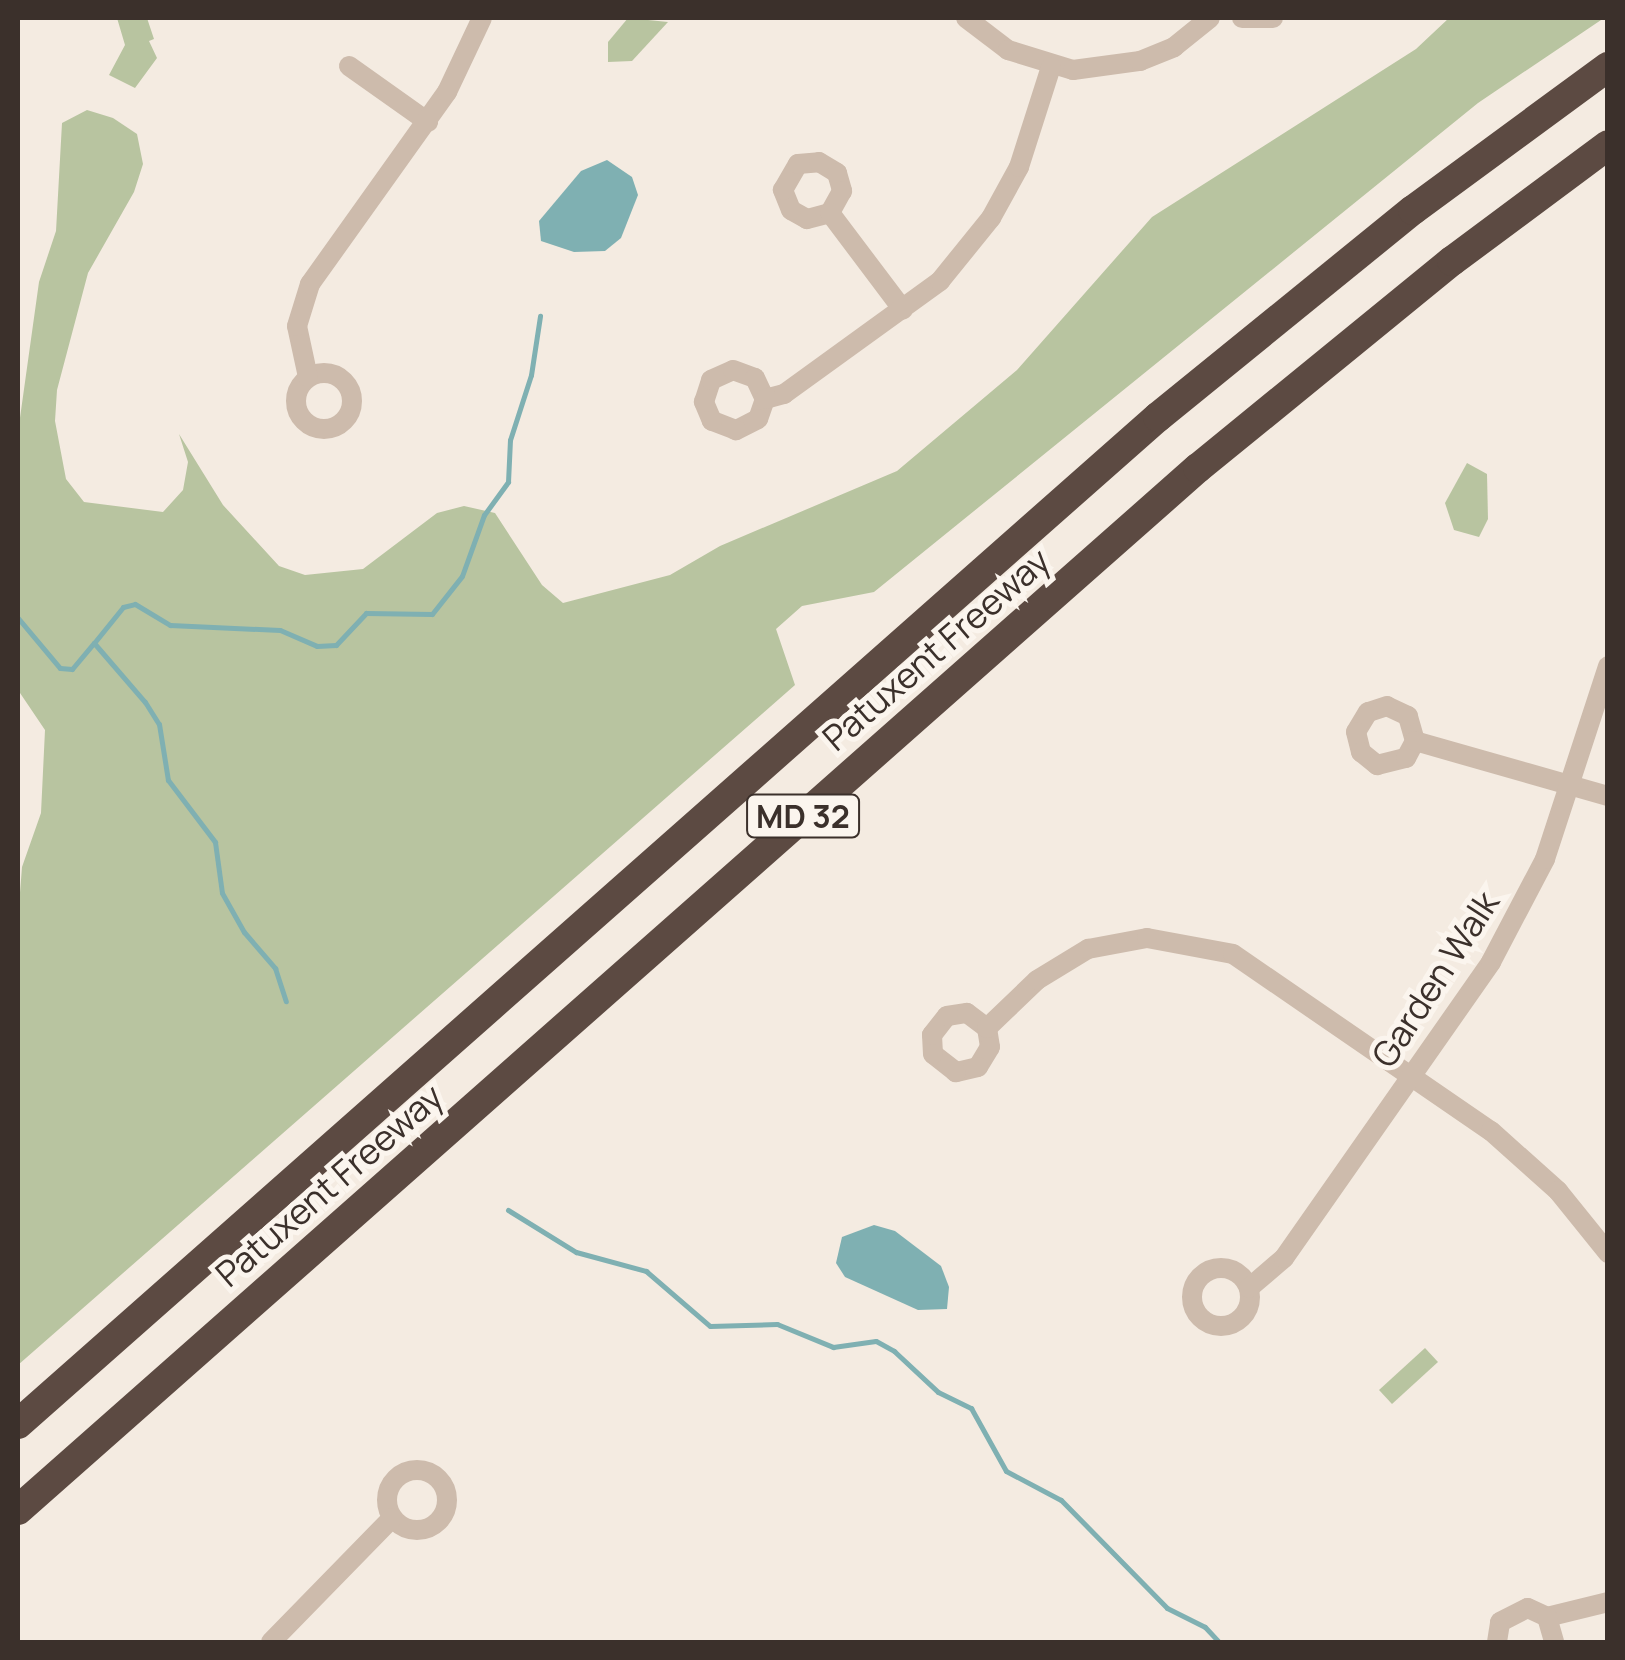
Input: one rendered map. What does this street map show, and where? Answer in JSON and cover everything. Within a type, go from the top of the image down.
[{"type":"highway","name":"Patuxent Freeway","points":[[18,1424],[1158,417],[1413,210],[1608,67]]},
{"type":"highway","name":"Patuxent Freeway","points":[[18,1510],[1198,468],[1422,284],[1608,145]]},
{"type":"street","points":[[308,377],[296,326],[310,284],[428,122],[482,18]]},
{"type":"street","points":[[966,18],[1008,50],[1050,67],[1099,70],[1140,61],[1174,46],[1210,18]]},
{"type":"street","points":[[1242,18],[1273,18]]},
{"type":"street","points":[[349,66],[428,122]]},
{"type":"street","points":[[764,399],[806,383],[940,281],[991,218],[1030,143],[1050,67]]},
{"type":"street","points":[[830,213],[903,310]]},
{"type":"street","name":"Garden Walk","points":[[1249,1288],[1284,1258],[1522,908],[1572,786],[1608,666]]},
{"type":"street","points":[[1415,741],[1608,796]]},
{"type":"street","points":[[987,1028],[1036,980],[1088,949],[1177,940],[1260,968],[1524,1158],[1608,1253]]},
{"type":"street","points":[[271,1642],[392,1518]]},
{"type":"street","points":[[1497,1642],[1500,1622],[1510,1612],[1528,1608],[1547,1617],[1608,1602]]},
{"type":"street","points":[[1547,1617],[1554,1642]]},
{"type":"green space","points":[[117,18],[147,18],[154,39],[149,41],[157,58],[135,88],[109,75],[125,45]]},
{"type":"green space","points":[[628,18],[668,22],[632,61],[608,62],[608,42]]},
{"type":"green space","points":[[1449,18],[1604,18],[1478,103],[874,592],[802,606],[776,629],[795,685],[18,1365],[18,918],[22,867],[41,813],[45,730],[18,690],[18,432],[39,282],[56,231],[62,123],[87,110],[113,118],[137,134],[143,164],[134,192],[88,273],[57,390],[55,421],[66,479],[84,502],[163,512],[183,490],[188,462],[179,434],[223,505],[279,566],[305,575],[363,569],[437,513],[464,506],[495,513],[542,585],[563,603],[670,575],[720,546],[897,471],[1017,370],[1152,217],[1416,49]]},
{"type":"green space","points":[[1467,463],[1487,474],[1488,519],[1479,537],[1454,530],[1445,503]]},
{"type":"green space","points":[[1425,1348],[1438,1362],[1392,1404],[1379,1390]]},
{"type":"water","points":[[607,160],[632,177],[638,195],[621,238],[605,251],[574,252],[541,241],[539,221],[581,171]]},
{"type":"water","points":[[874,1225],[895,1231],[941,1266],[949,1287],[947,1309],[918,1310],[845,1277],[836,1263],[842,1237]]},
{"type":"waterway","points":[[94,643],[123,607],[135,604],[170,625],[280,630],[317,646],[336,645],[366,613],[432,614],[462,576],[484,515],[508,482],[510,440],[531,375],[540,316]]},
{"type":"waterway","points":[[18,618],[60,668],[72,669],[94,643],[145,702],[159,724],[168,780],[215,842],[222,893],[244,932],[275,968],[286,1001]]},
{"type":"waterway","points":[[508,1210],[576,1252],[646,1271],[710,1326],[777,1324],[833,1347],[876,1341],[894,1351],[938,1392],[971,1408],[1006,1471],[1061,1500],[1167,1608],[1205,1627],[1219,1642]]}]
